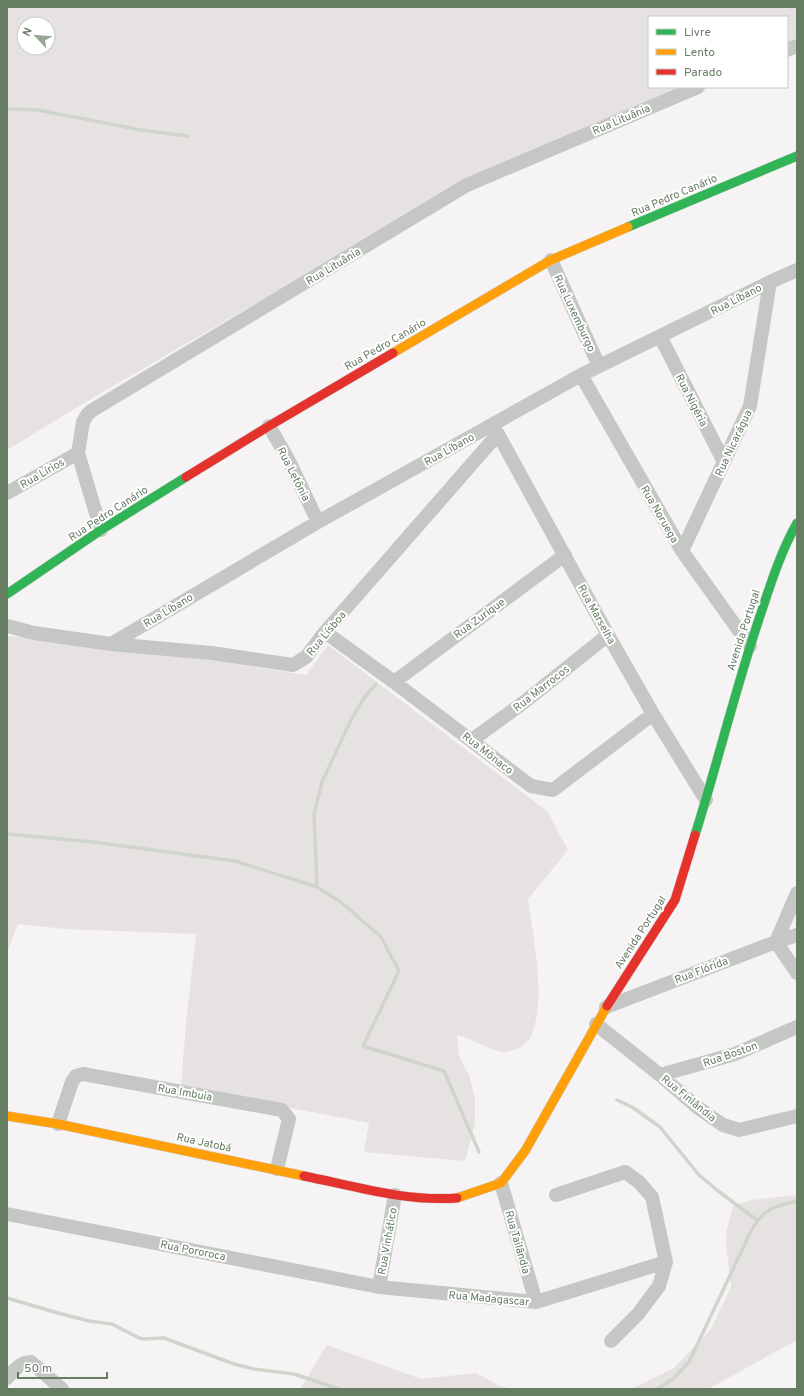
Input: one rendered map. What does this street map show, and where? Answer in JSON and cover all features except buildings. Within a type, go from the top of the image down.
[{"type":"street","name":"Rua Lituânia","points":[[101,530],[78,453],[83,422],[87,415],[92,411],[467,185],[696,88]]},
{"type":"street","name":"Rua Pedro Canário","points":[[7,594],[101,530],[269,426],[551,260],[797,156]]},
{"type":"street","name":"Rua Luxemburgo","points":[[551,260],[599,366]]},
{"type":"street","name":"Rua Líbano","points":[[111,644],[318,522],[495,429],[582,374],[797,270]]},
{"type":"street","name":"Rua Nicarágua","points":[[682,551],[750,406],[770,282]]},
{"type":"street","name":"Rua Nigéria","points":[[660,336],[724,462]]},
{"type":"street","name":"Rua Noruega","points":[[582,374],[682,551],[750,646]]},
{"type":"street","name":"Rua Letônia","points":[[269,426],[288,459],[318,522]]},
{"type":"street","name":"Rua Marselha","points":[[495,429],[653,714],[706,800]]},
{"type":"street","name":"Rua Lísboa","points":[[7,626],[34,634],[293,665],[306,657],[325,632],[495,429]]},
{"type":"street","name":"Rua Lírios","points":[[7,493],[78,453]]},
{"type":"street","name":"Avenida Portugal","points":[[501,1182],[525,1151],[606,1007],[676,900],[750,646],[773,578],[789,537],[797,523]]},
{"type":"street","name":"Rua Zurique","points":[[394,682],[565,555]]},
{"type":"street","name":"Rua Mônaco","points":[[325,632],[472,740],[531,786],[553,790],[653,714]]},
{"type":"street","name":"Rua Marrocos","points":[[472,740],[523,703],[608,634]]},
{"type":"street","points":[[797,892],[776,942],[797,973]]},
{"type":"street","name":"Rua Flórida","points":[[606,1007],[797,935]]},
{"type":"street","name":"Rua Finlândia","points":[[596,1024],[660,1075],[697,1107],[723,1125],[739,1130],[797,1116]]},
{"type":"street","name":"Rua Boston","points":[[660,1075],[735,1054],[797,1027]]},
{"type":"street","name":"Rua Imbuia","points":[[58,1124],[72,1082],[76,1076],[83,1074],[282,1110],[289,1119],[277,1169]]},
{"type":"street","name":"Rua Jatobá","points":[[7,1116],[58,1124],[395,1195]]},
{"type":"street","points":[[556,1195],[625,1172],[639,1182],[652,1197],[666,1262],[659,1286],[638,1314],[612,1342]]},
{"type":"street","points":[[395,1195],[446,1199],[460,1198],[501,1182]]},
{"type":"street","name":"Rua Tailândia","points":[[501,1182],[536,1302]]},
{"type":"street","name":"Rua Vinhático","points":[[379,1287],[395,1195]]},
{"type":"street","name":"Rua Pororoca","points":[[7,1214],[379,1287]]},
{"type":"street","name":"Rua Madagascar","points":[[379,1287],[536,1302],[666,1262]]},
{"type":"street","points":[[7,1378],[25,1362],[31,1362],[62,1389]]},
{"type":"shaded area","points":[[7,7],[797,7],[797,43],[788,47],[788,16],[648,16],[648,88],[691,88],[462,184],[84,403],[7,450]]},
{"type":"shaded area","points":[[7,636],[93,642],[306,675],[328,645],[547,811],[568,850],[528,899],[537,968],[538,1005],[536,1021],[529,1040],[519,1048],[507,1052],[493,1050],[468,1038],[457,1035],[459,1056],[469,1075],[475,1099],[475,1124],[465,1161],[364,1152],[369,1123],[181,1087],[186,1022],[196,934],[65,929],[18,924],[7,952]]},
{"type":"shaded area","points":[[797,1195],[797,1340],[708,1389],[631,1389],[674,1368],[711,1329],[731,1287],[726,1245],[727,1229],[733,1206],[751,1200]]},
{"type":"shaded area","points":[[327,1345],[421,1379],[476,1373],[500,1386],[513,1389],[300,1389]]},
{"type":"waterway","points":[[7,109],[38,110],[141,130],[188,136]]},
{"type":"waterway","points":[[317,887],[314,814],[322,782],[350,722],[364,698],[376,684]]},
{"type":"waterway","points":[[7,834],[93,842],[235,861],[317,887],[342,903],[381,937],[399,971],[363,1046],[444,1071],[479,1152]]},
{"type":"waterway","points":[[617,1100],[632,1107],[660,1127],[699,1175],[757,1220]]},
{"type":"waterway","points":[[657,1389],[673,1379],[689,1362],[755,1224],[765,1213],[770,1210],[797,1201]]},
{"type":"waterway","points":[[7,1298],[89,1321],[112,1324],[139,1338],[164,1338],[234,1364],[254,1369],[294,1374],[339,1389]]},
{"type":"traffic: fast","points":[[628,227],[797,156]]},
{"type":"traffic: fast","points":[[7,594],[101,530],[186,477]]},
{"type":"traffic: fast","points":[[695,835],[752,641],[777,567],[797,523]]},
{"type":"traffic: slow","points":[[393,353],[551,260],[628,227]]},
{"type":"traffic: slow","points":[[457,1198],[501,1183],[525,1151],[607,1006]]},
{"type":"traffic: slow","points":[[7,1116],[58,1124],[304,1176]]},
{"type":"traffic: jam","points":[[186,477],[393,353]]},
{"type":"traffic: jam","points":[[607,1006],[675,900],[695,835]]},
{"type":"traffic: jam","points":[[304,1176],[380,1192],[419,1198],[457,1198]]}]
